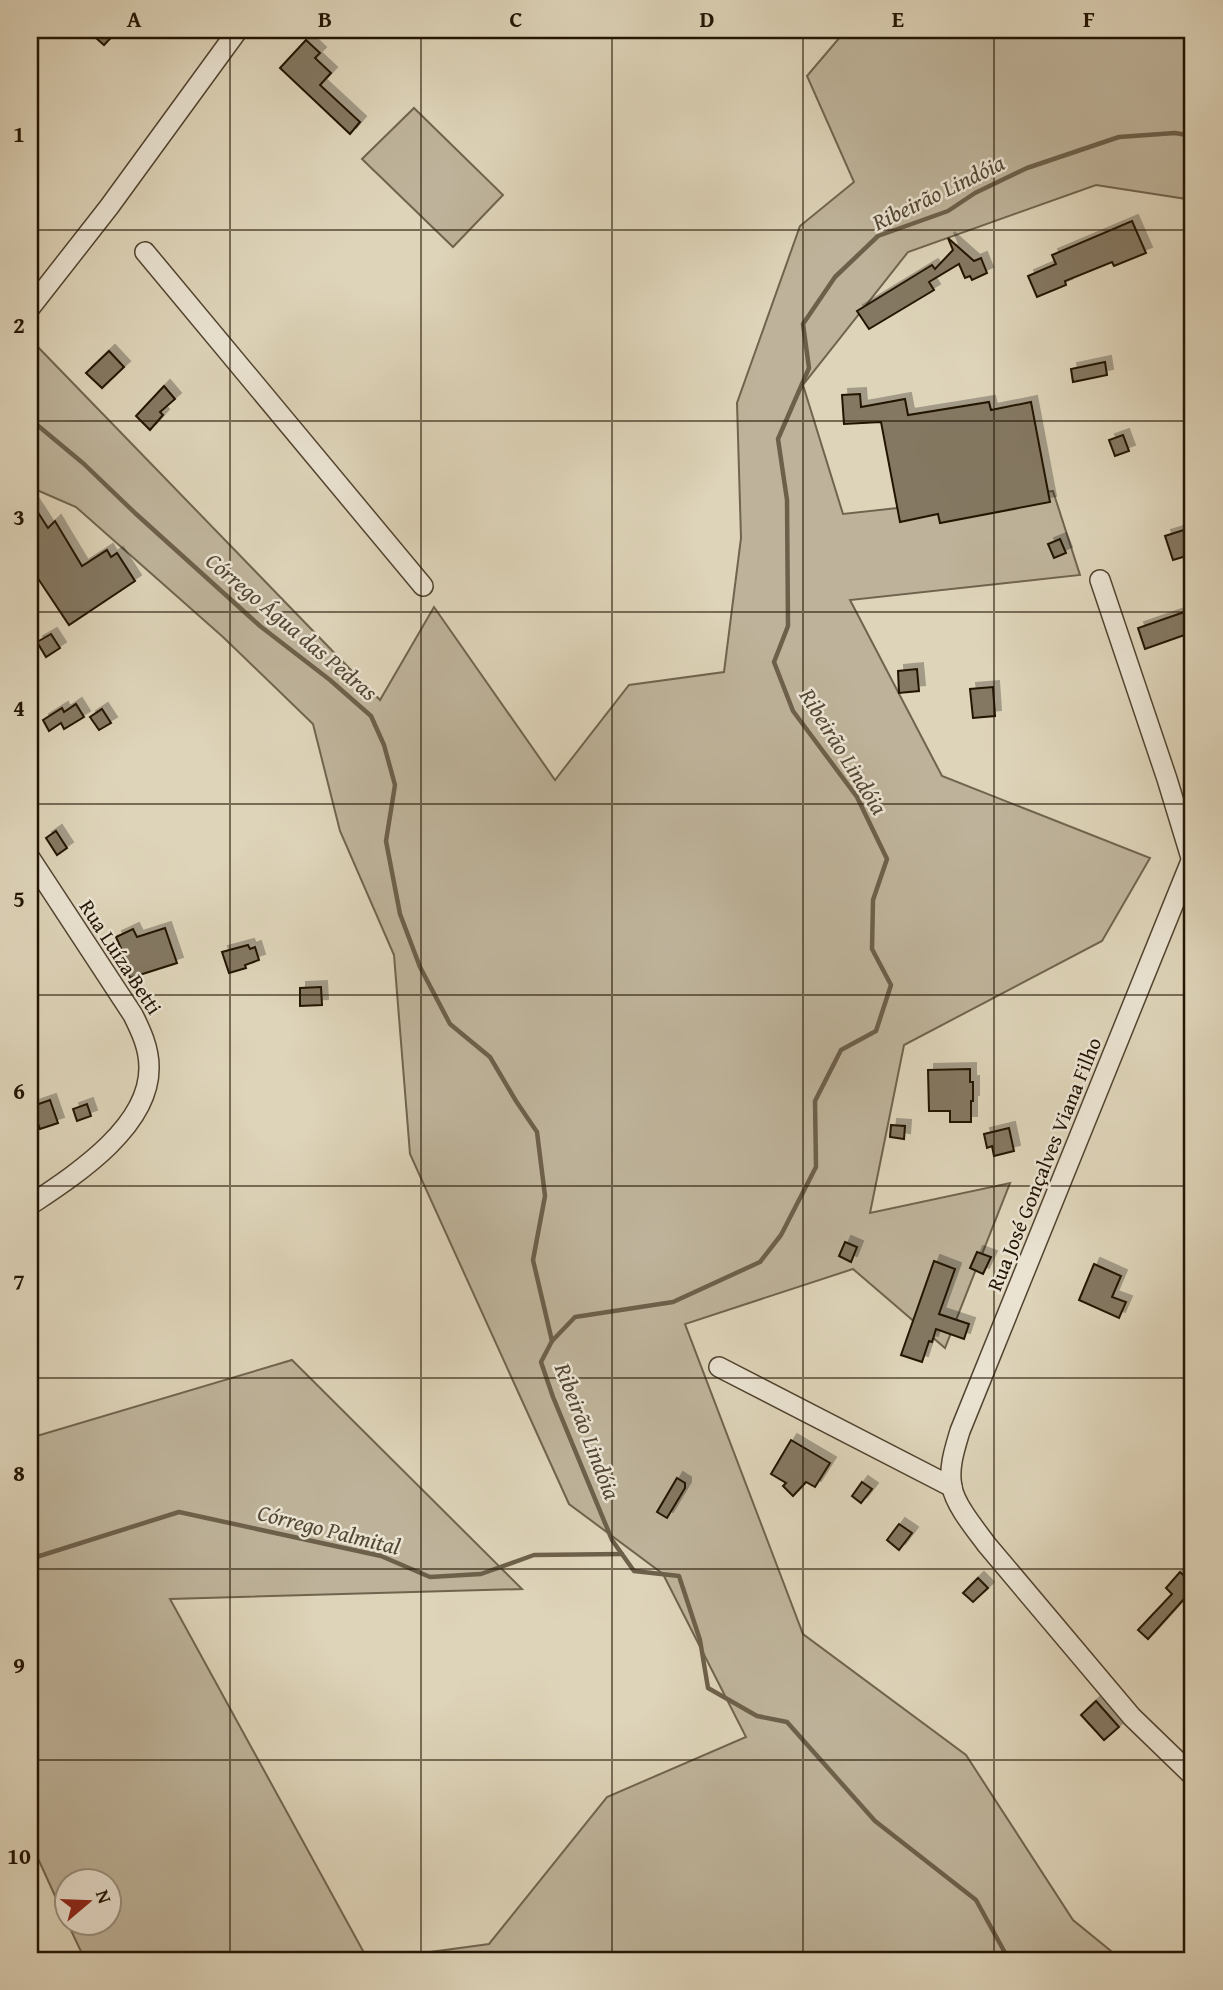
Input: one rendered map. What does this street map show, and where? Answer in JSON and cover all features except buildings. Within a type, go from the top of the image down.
[{"type":"street","points":[[30,308],[109,207],[238,30]]},
{"type":"street","points":[[145,252],[422,586]]},
{"type":"street","name":"Rua José Gonçalves Viana Filho","points":[[1100,580],[1192,858],[960,1430],[953,1456],[952,1487],[966,1517],[995,1555],[1132,1717],[1193,1776]]},
{"type":"street","name":"Rua Luíza Betti","points":[[30,859],[133,1015],[144,1036],[149,1067],[144,1097],[128,1125],[108,1146],[30,1205]]},
{"type":"street","points":[[719,1367],[952,1487]]},
{"type":"shaded area","points":[[846,30],[1193,30],[1193,200],[1096,185],[908,252],[803,385],[843,514],[1053,491],[1080,575],[850,600],[942,776],[1150,858],[1102,941],[904,1045],[870,1213],[1010,1183],[945,1348],[853,1269],[685,1324],[803,1634],[966,1755],[1073,1920],[1122,1960],[371,1960],[489,1944],[607,1797],[746,1737],[663,1574],[569,1504],[410,1154],[394,955],[340,831],[313,724],[223,637],[76,507],[30,487],[30,352],[36,345],[380,700],[434,607],[555,780],[629,685],[724,672],[741,538],[737,403],[800,226],[854,182],[807,76]]},
{"type":"shaded area","points":[[414,108],[503,195],[453,247],[362,159]]},
{"type":"shaded area","points":[[292,1360],[522,1589],[170,1599],[368,1960],[85,1960],[75,1938],[122,1938],[122,1868],[52,1868],[52,1889],[30,1841],[30,1438]]},
{"type":"waterway","name":"Ribeirão Lindóia","points":[[1009,1960],[976,1900],[875,1821],[787,1722],[757,1716],[708,1688],[700,1640],[679,1576],[634,1571],[612,1540],[541,1362],[552,1341],[575,1317],[673,1302],[760,1262],[781,1235],[816,1167],[815,1101],[841,1050],[876,1031],[891,985],[872,949],[873,900],[887,859],[857,797],[793,711],[774,662],[788,626],[787,500],[778,439],[809,368],[803,324],[835,277],[878,236],[948,211],[975,193],[1027,168],[1119,137],[1175,133],[1193,136]]},
{"type":"waterway","name":"Córrego Água das Pedras","points":[[30,419],[84,464],[260,626],[330,680],[371,716],[384,745],[395,785],[386,841],[400,914],[420,967],[450,1024],[490,1057],[537,1132],[545,1196],[533,1260],[552,1341]]},
{"type":"waterway","name":"Córrego Palmital","points":[[30,1559],[179,1512],[381,1556],[430,1577],[481,1574],[534,1555],[622,1554]]}]
